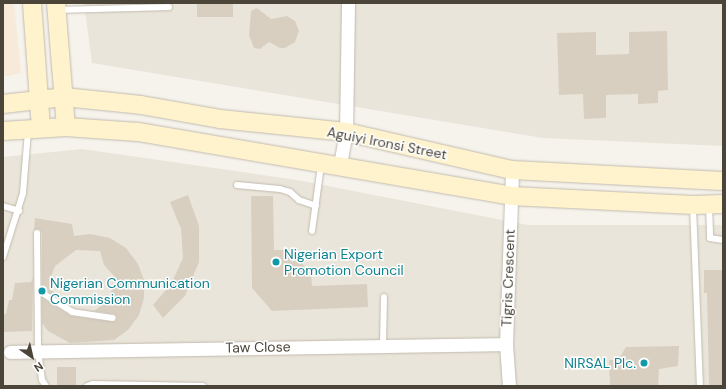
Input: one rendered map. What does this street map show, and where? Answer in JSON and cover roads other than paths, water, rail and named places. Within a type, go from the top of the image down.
[{"type":"main road","points":[[32,3],[39,99],[34,128]]},
{"type":"main road","points":[[56,7],[66,127]]},
{"type":"main road","name":"Aguiyi Ironsi Street","points":[[3,104],[39,99],[64,98],[140,105],[220,119],[346,132],[512,170],[723,181]]},
{"type":"main road","name":"Aguiyi Ironsi Street","points":[[3,132],[34,128],[66,127],[138,132],[321,164],[340,165],[511,196],[708,204]]},
{"type":"street","points":[[340,165],[346,132],[348,3]]},
{"type":"street","name":"Tigris Crescent","points":[[509,386],[506,344],[512,170]]},
{"type":"street","name":"Taw Close","points":[[10,352],[383,344],[506,344]]},
{"type":"lane","points":[[56,7],[169,6]]},
{"type":"lane","points":[[3,257],[6,235],[19,210],[34,128]]},
{"type":"lane","points":[[312,231],[321,164]]},
{"type":"lane","points":[[237,185],[280,189],[290,192],[299,200],[316,206]]},
{"type":"lane","points":[[708,204],[710,238],[723,240]]},
{"type":"lane","points":[[700,386],[708,204]]},
{"type":"lane","points":[[3,206],[19,210]]},
{"type":"lane","points":[[37,233],[39,291],[38,351],[42,380],[46,386]]},
{"type":"lane","points":[[39,291],[72,312],[113,318]]},
{"type":"lane","points":[[383,344],[384,297]]},
{"type":"lane","points":[[87,386],[203,386]]},
{"type":"place","name":"Nigerian Export Promotion Council","points":[[276,262]]},
{"type":"place","name":"Nigerian Communication Commission","points":[[42,291]]},
{"type":"place","name":"NIRSAL Plc.","points":[[644,363]]}]
